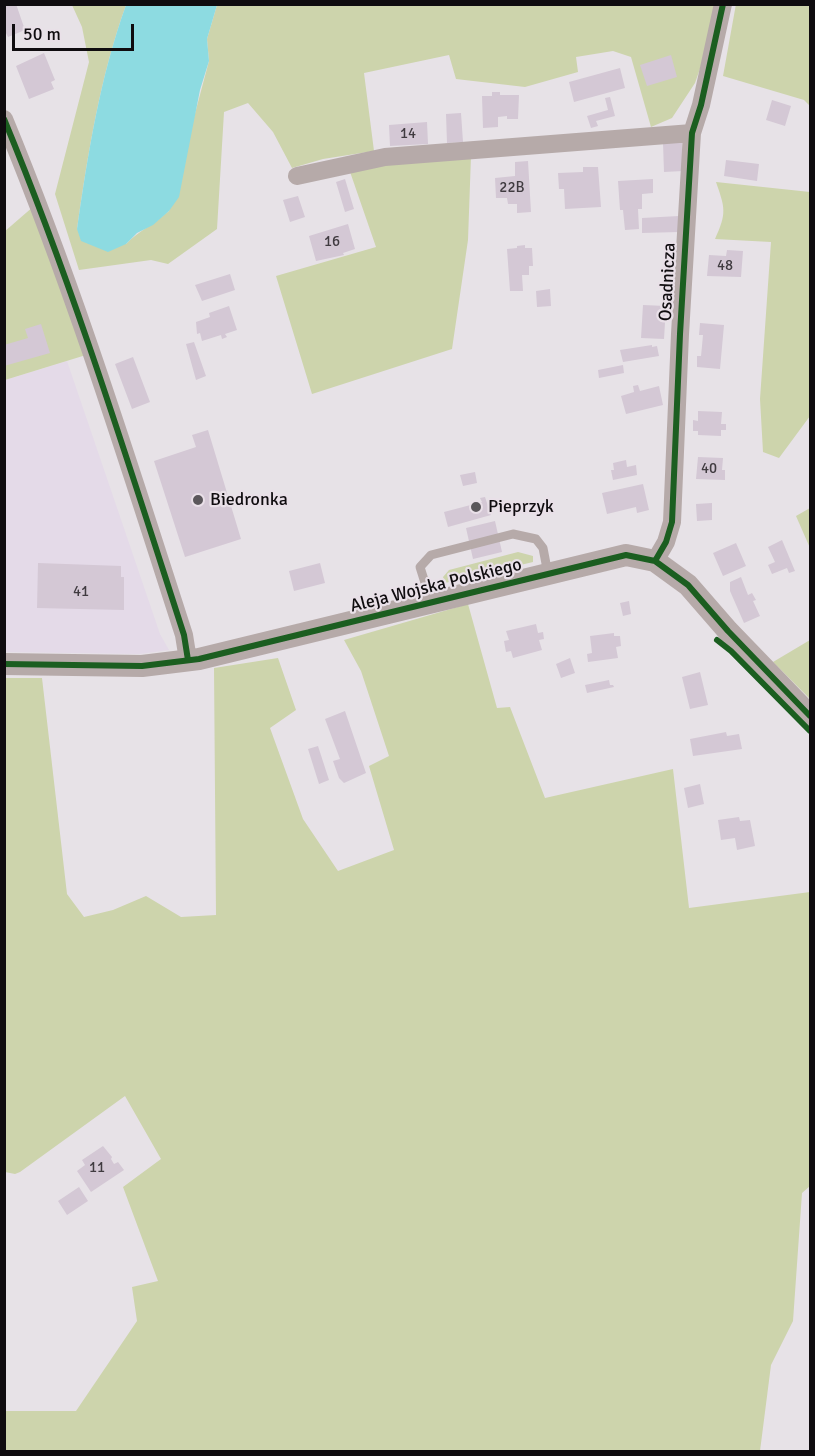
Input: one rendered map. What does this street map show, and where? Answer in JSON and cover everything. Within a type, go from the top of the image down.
[{"type":"street","name":"Osadnicza","points":[[656,561],[666,542],[672,522],[692,133],[701,105],[723,4]]},
{"type":"street","points":[[4,119],[33,189],[117,429],[184,635],[188,660]]},
{"type":"street","points":[[297,176],[385,157],[692,133]]},
{"type":"street","name":"Aleja Wojska Polskiego","points":[[4,664],[142,666],[188,660],[626,555],[656,561],[688,585],[728,631],[810,716]]},
{"type":"lane","points":[[430,602],[420,567],[431,555],[513,534],[536,539],[543,548],[548,574]]},
{"type":"shaded area","points":[[67,361],[160,634],[169,650],[139,654],[5,652],[5,380]]},
{"type":"green space","points":[[736,4],[810,5],[810,106],[804,100],[723,76]]},
{"type":"green space","points":[[72,5],[126,5],[102,87],[90,144],[77,229],[126,244],[169,211],[209,61],[207,39],[217,5],[717,5],[709,43],[695,83],[672,118],[651,127],[631,57],[613,51],[576,57],[578,72],[525,87],[456,79],[449,55],[364,73],[374,151],[323,159],[292,168],[273,132],[248,103],[224,112],[217,229],[168,264],[151,260],[79,270],[55,194],[89,62],[82,27]]},
{"type":"green space","points":[[471,156],[468,240],[452,349],[312,394],[276,276],[376,247],[348,166]]},
{"type":"green space","points":[[716,182],[810,192],[810,416],[779,458],[763,452],[760,399],[771,242],[715,239],[723,216]]},
{"type":"green space","points":[[34,206],[86,355],[5,380],[4,232]]},
{"type":"green space","points":[[810,508],[810,548],[796,516]]},
{"type":"green space","points":[[518,552],[533,556],[533,562],[445,583],[443,577],[449,570]]},
{"type":"green space","points":[[468,604],[497,708],[510,707],[545,798],[673,769],[689,908],[810,892],[810,1186],[802,1193],[793,1321],[771,1365],[760,1451],[5,1451],[5,1411],[76,1411],[137,1321],[132,1287],[158,1281],[123,1187],[161,1159],[125,1096],[20,1172],[15,1174],[5,1172],[4,678],[42,678],[67,894],[84,917],[113,910],[146,896],[181,917],[216,915],[214,668],[278,658],[296,710],[270,728],[303,819],[338,871],[394,850],[369,766],[389,756],[361,671],[344,640]]},
{"type":"green space","points":[[810,640],[810,699],[773,662]]},
{"type":"water","points":[[126,5],[217,5],[207,39],[209,61],[200,90],[179,197],[169,211],[153,225],[137,233],[126,244],[108,252],[81,241],[77,229],[90,144],[102,87]]},
{"type":"building","points":[[4,4],[16,4],[25,30],[8,37],[4,29]]},
{"type":"building","points":[[44,53],[55,80],[51,82],[54,89],[29,99],[16,66]]},
{"type":"building","points":[[671,55],[677,77],[647,86],[640,65]]},
{"type":"building","points":[[620,68],[625,88],[574,102],[569,82]]},
{"type":"building","points":[[492,92],[500,92],[500,95],[519,95],[518,119],[507,119],[507,116],[498,117],[498,127],[483,128],[482,96],[492,96]]},
{"type":"building","points":[[610,97],[615,116],[596,121],[598,126],[591,128],[587,116],[608,110],[605,98]]},
{"type":"building","points":[[772,100],[791,106],[785,126],[766,120]]},
{"type":"building","points":[[461,113],[463,142],[447,143],[446,114]]},
{"type":"building","points":[[427,122],[428,144],[390,146],[389,125]]},
{"type":"building","points":[[682,142],[683,171],[664,172],[663,143]]},
{"type":"building","points":[[726,160],[759,164],[757,181],[724,176]]},
{"type":"building","points":[[528,161],[531,212],[517,213],[517,204],[508,204],[507,198],[496,198],[495,178],[515,176],[515,162]]},
{"type":"building","points":[[583,167],[598,167],[601,207],[565,209],[564,189],[559,189],[558,173],[583,172]]},
{"type":"building","points":[[345,179],[354,209],[345,212],[336,182]]},
{"type":"building","points":[[653,179],[653,193],[642,194],[642,209],[638,209],[639,229],[625,230],[623,210],[620,210],[618,181]]},
{"type":"building","points":[[298,196],[305,217],[290,222],[283,200]]},
{"type":"building","points":[[679,216],[679,232],[642,233],[642,218]]},
{"type":"building","points":[[348,224],[355,249],[343,253],[344,255],[316,261],[309,236]]},
{"type":"building","points":[[525,245],[525,248],[532,248],[533,266],[529,266],[529,275],[522,275],[523,291],[510,291],[507,249]]},
{"type":"building","points":[[727,250],[743,251],[741,277],[707,276],[709,255],[726,256]]},
{"type":"building","points":[[230,274],[235,290],[202,301],[195,285]]},
{"type":"building","points":[[550,289],[551,306],[537,307],[536,291]]},
{"type":"building","points":[[643,305],[666,306],[664,339],[641,338]]},
{"type":"building","points":[[229,306],[237,330],[225,334],[227,337],[222,339],[221,335],[202,341],[200,333],[197,334],[196,322],[210,317],[209,313]]},
{"type":"building","points":[[700,323],[724,325],[720,369],[697,367],[697,356],[701,356],[703,335],[699,335]]},
{"type":"building","points":[[41,324],[50,353],[4,366],[4,345],[28,338],[25,329]]},
{"type":"building","points":[[194,342],[206,376],[196,380],[186,344]]},
{"type":"building","points":[[652,345],[652,347],[657,346],[659,356],[623,362],[620,350]]},
{"type":"building","points":[[133,357],[150,402],[132,409],[115,364]]},
{"type":"building","points":[[623,365],[624,373],[599,378],[598,370]]},
{"type":"building","points":[[638,385],[640,391],[659,386],[663,405],[626,414],[621,396],[634,392],[633,386]]},
{"type":"building","points":[[698,411],[722,412],[721,424],[726,424],[726,430],[721,430],[721,436],[698,435],[698,431],[693,431],[693,420],[698,421]]},
{"type":"building","name":"Biedronka","points":[[208,430],[241,539],[185,557],[154,461],[196,447],[192,435]]},
{"type":"building","points":[[698,457],[723,458],[722,470],[725,470],[725,480],[696,479]]},
{"type":"building","points":[[626,460],[627,467],[636,465],[637,475],[613,480],[611,470],[614,470],[613,463]]},
{"type":"building","points":[[475,472],[477,483],[463,486],[460,475]]},
{"type":"building","points":[[643,484],[649,510],[637,513],[636,507],[607,514],[602,493]]},
{"type":"building","name":"Pieprzyk","points":[[485,497],[491,515],[448,527],[444,512],[482,502],[480,498]]},
{"type":"building","points":[[712,503],[712,520],[697,521],[696,504]]},
{"type":"building","points":[[495,521],[502,552],[473,559],[466,528]]},
{"type":"building","points":[[782,540],[795,571],[789,573],[787,568],[772,574],[768,565],[775,562],[768,547]]},
{"type":"building","points":[[736,543],[746,566],[723,576],[713,553]]},
{"type":"building","points":[[38,563],[121,566],[121,577],[124,577],[124,610],[37,608]]},
{"type":"building","points":[[320,563],[325,583],[294,591],[289,571]]},
{"type":"building","points":[[741,577],[748,595],[752,593],[756,600],[753,601],[760,616],[744,623],[730,591],[730,582]]},
{"type":"building","points":[[629,601],[631,614],[623,616],[620,603]]},
{"type":"building","points":[[536,624],[538,633],[543,632],[544,639],[539,640],[542,650],[513,658],[511,651],[506,652],[504,641],[509,640],[506,631]]},
{"type":"building","points":[[614,633],[614,636],[620,636],[621,646],[616,647],[618,658],[588,662],[587,654],[592,653],[590,636]]},
{"type":"building","points":[[570,658],[575,673],[561,678],[556,664]]},
{"type":"building","points":[[700,672],[708,705],[690,709],[682,677]]},
{"type":"building","points":[[609,680],[610,685],[614,687],[587,693],[585,685]]},
{"type":"building","points":[[345,711],[366,773],[344,783],[339,778],[333,761],[340,759],[325,719]]},
{"type":"building","points":[[726,732],[727,736],[739,734],[742,749],[693,756],[690,739]]},
{"type":"building","points":[[318,746],[329,780],[319,784],[308,749]]},
{"type":"building","points":[[700,784],[704,804],[688,808],[684,788]]},
{"type":"building","points":[[739,817],[740,821],[750,820],[755,846],[737,850],[735,838],[721,840],[718,820]]},
{"type":"building","points":[[103,1146],[112,1157],[114,1164],[118,1162],[124,1170],[91,1192],[77,1171],[85,1165],[82,1160]]},
{"type":"building","points":[[79,1187],[88,1201],[67,1215],[58,1201]]},
{"type":"cycle path","points":[[655,561],[666,542],[672,522],[692,133],[701,105],[723,4]]},
{"type":"cycle path","points":[[4,119],[77,311],[184,635],[188,660]]},
{"type":"cycle path","points":[[4,664],[142,666],[199,659],[626,555],[655,561],[688,585],[728,631],[810,716]]},
{"type":"cycle path","points":[[717,640],[731,651],[810,731]]},
{"type":"place","name":"Biedronka","points":[[198,500]]},
{"type":"place","name":"Pieprzyk","points":[[476,507]]}]
